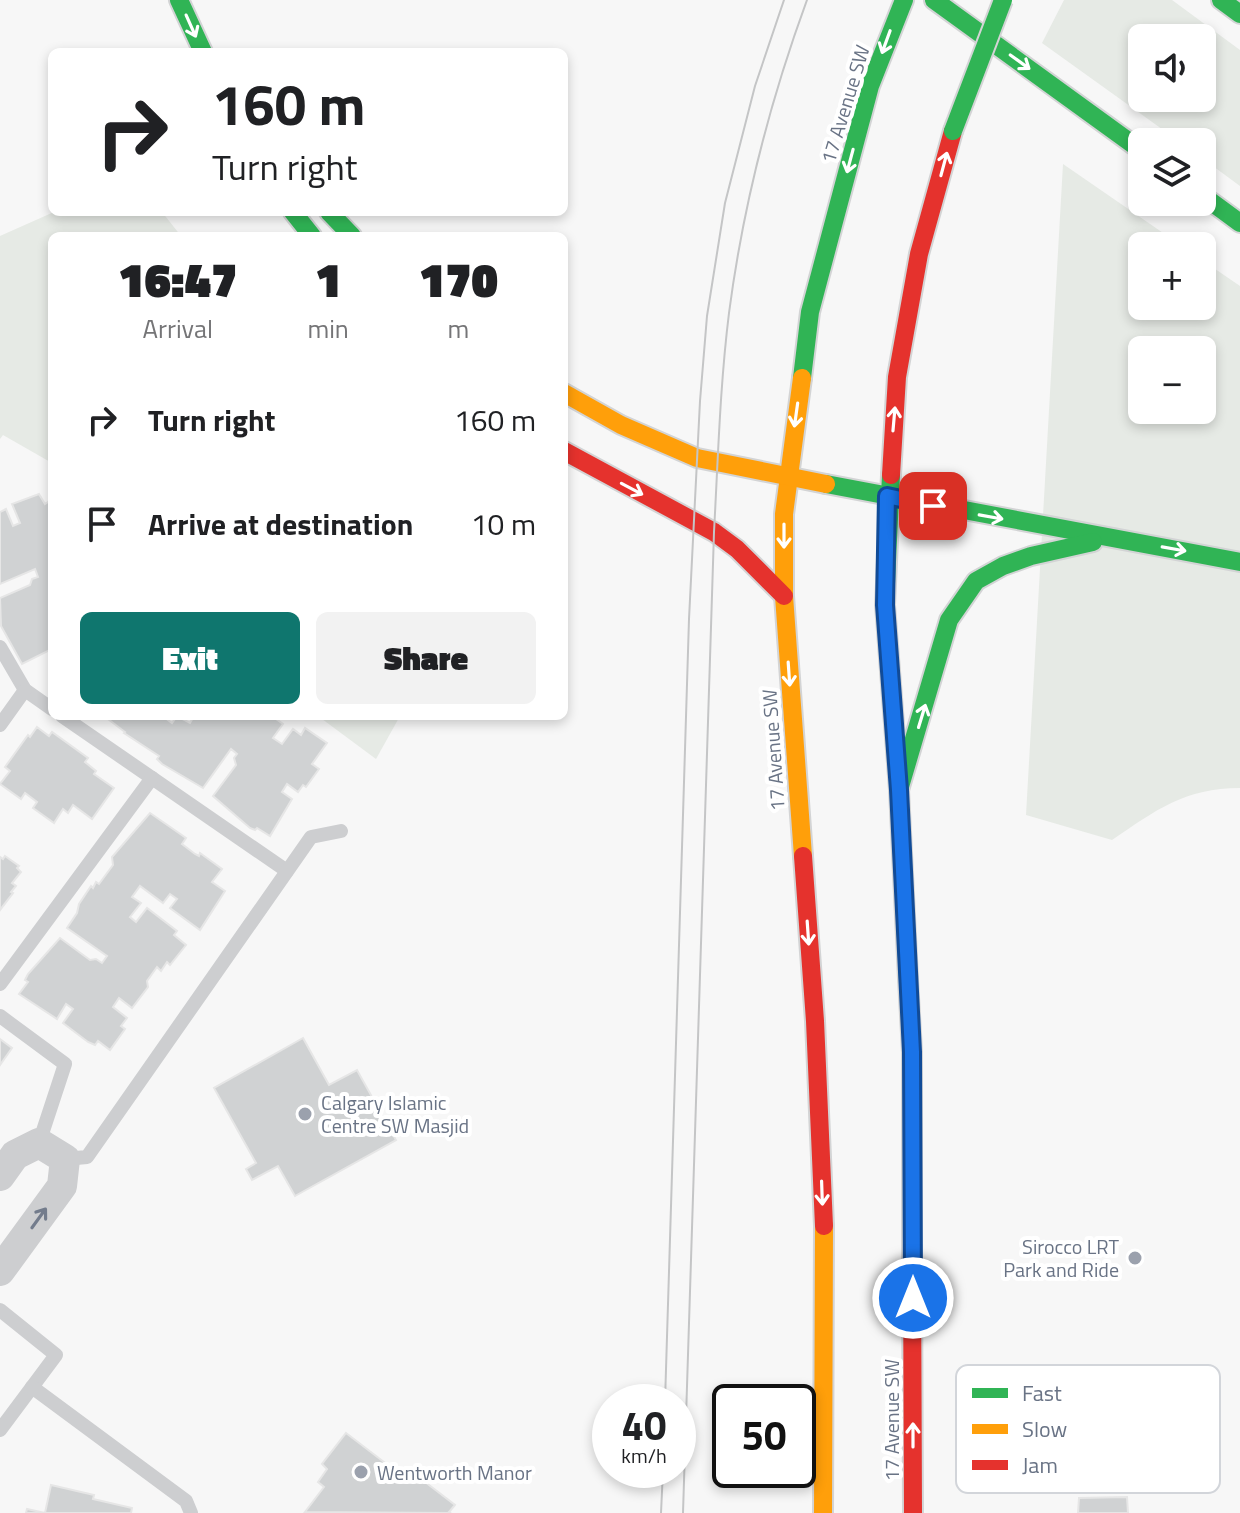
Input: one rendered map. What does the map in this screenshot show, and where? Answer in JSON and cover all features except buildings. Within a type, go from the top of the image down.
[{"type":"main road","points":[[179,0],[201,48]]},
{"type":"main road","name":"17 Avenue SW","points":[[823,1513],[824,1233],[815,1021],[784,596],[784,514],[810,312],[870,86],[904,0]]},
{"type":"main road","points":[[934,0],[1128,141]]},
{"type":"main road","name":"17 Avenue SW","points":[[913,1513],[912,1052],[899,790],[885,605],[887,496],[897,377],[919,254],[953,131],[1003,0]]},
{"type":"main road","points":[[1221,0],[1240,14]]},
{"type":"main road","points":[[1216,205],[1240,223]]},
{"type":"main road","points":[[296,216],[309,232]]},
{"type":"main road","points":[[333,216],[348,232]]},
{"type":"main road","points":[[568,395],[621,425],[697,458],[1240,562]]},
{"type":"main road","points":[[568,453],[714,532],[737,549],[784,596]]},
{"type":"main road","points":[[899,790],[949,620],[976,581],[1003,566],[1031,556],[1108,538]]},
{"type":"street","points":[[0,1176],[15,1155],[39,1143],[65,1159],[62,1186],[0,1271]]},
{"type":"lane","points":[[0,647],[25,690],[48,706]]},
{"type":"lane","points":[[0,725],[25,690]]},
{"type":"lane","points":[[68,720],[287,871]]},
{"type":"lane","points":[[0,984],[152,778]]},
{"type":"lane","points":[[65,1159],[87,1157],[311,837],[341,831]]},
{"type":"lane","points":[[0,1016],[65,1064],[39,1143]]},
{"type":"lane","points":[[0,1310],[56,1355],[0,1430]]},
{"type":"lane","points":[[32,1387],[186,1501],[191,1513]]},
{"type":"shaded area","points":[[1064,0],[1172,0],[1205,24],[1128,24],[1128,105],[1042,43]]},
{"type":"shaded area","points":[[1216,32],[1240,50],[1240,186],[1216,168],[1216,128],[1160,128],[1138,112],[1216,112]]},
{"type":"shaded area","points":[[1063,164],[1128,209],[1128,216],[1138,216],[1162,232],[1128,232],[1128,320],[1216,320],[1216,270],[1240,286],[1240,788],[1203,792],[1172,803],[1112,840],[1026,815]]},
{"type":"shaded area","points":[[48,215],[165,216],[178,232],[48,232],[48,461],[3,435],[0,439],[0,236]]},
{"type":"shaded area","points":[[323,720],[398,720],[376,759]]},
{"type":"tram line","points":[[666,1384],[689,619],[707,316],[725,203],[755,86],[784,0]]},
{"type":"tram line","points":[[683,1513],[714,532],[723,367],[735,273],[750,194],[781,76],[807,0]]},
{"type":"tram line","points":[[661,1513],[662,1488]]},
{"type":"traffic: fast","points":[[179,0],[201,48]]},
{"type":"traffic: fast","points":[[802,378],[810,312],[870,86],[904,0]]},
{"type":"traffic: fast","points":[[934,0],[1128,141]]},
{"type":"traffic: fast","points":[[953,131],[1003,0]]},
{"type":"traffic: fast","points":[[1221,0],[1240,14]]},
{"type":"traffic: fast","points":[[1216,205],[1240,223]]},
{"type":"traffic: fast","points":[[296,216],[309,232]]},
{"type":"traffic: fast","points":[[333,216],[348,232]]},
{"type":"traffic: fast","points":[[891,475],[885,605],[899,790],[908,979]]},
{"type":"traffic: fast","points":[[826,484],[1240,562]]},
{"type":"traffic: fast","points":[[899,790],[949,620],[976,581],[1003,566],[1031,556],[1093,542]]},
{"type":"traffic: slow","points":[[802,378],[784,514],[784,596],[803,856]]},
{"type":"traffic: slow","points":[[568,395],[621,425],[697,458],[826,484]]},
{"type":"traffic: slow","points":[[908,979],[912,1052],[912,1263]]},
{"type":"traffic: slow","points":[[823,1513],[824,1226]]},
{"type":"traffic: jam","points":[[891,475],[897,377],[919,254],[953,131]]},
{"type":"traffic: jam","points":[[568,453],[714,532],[737,549],[784,596]]},
{"type":"traffic: jam","points":[[803,856],[815,1021],[824,1226]]},
{"type":"traffic: jam","points":[[912,1263],[913,1513]]},
{"type":"place","name":"Calgary Islamic Centre SW Masjid","points":[[305,1114]]},
{"type":"place","name":"Sirocco LRT Park and Ride","points":[[1135,1258]]},
{"type":"place","name":"Wentworth Manor","points":[[361,1472]]},
{"type":"route","points":[[913,1298],[912,1052],[899,790],[885,605],[887,496],[933,506]]}]
